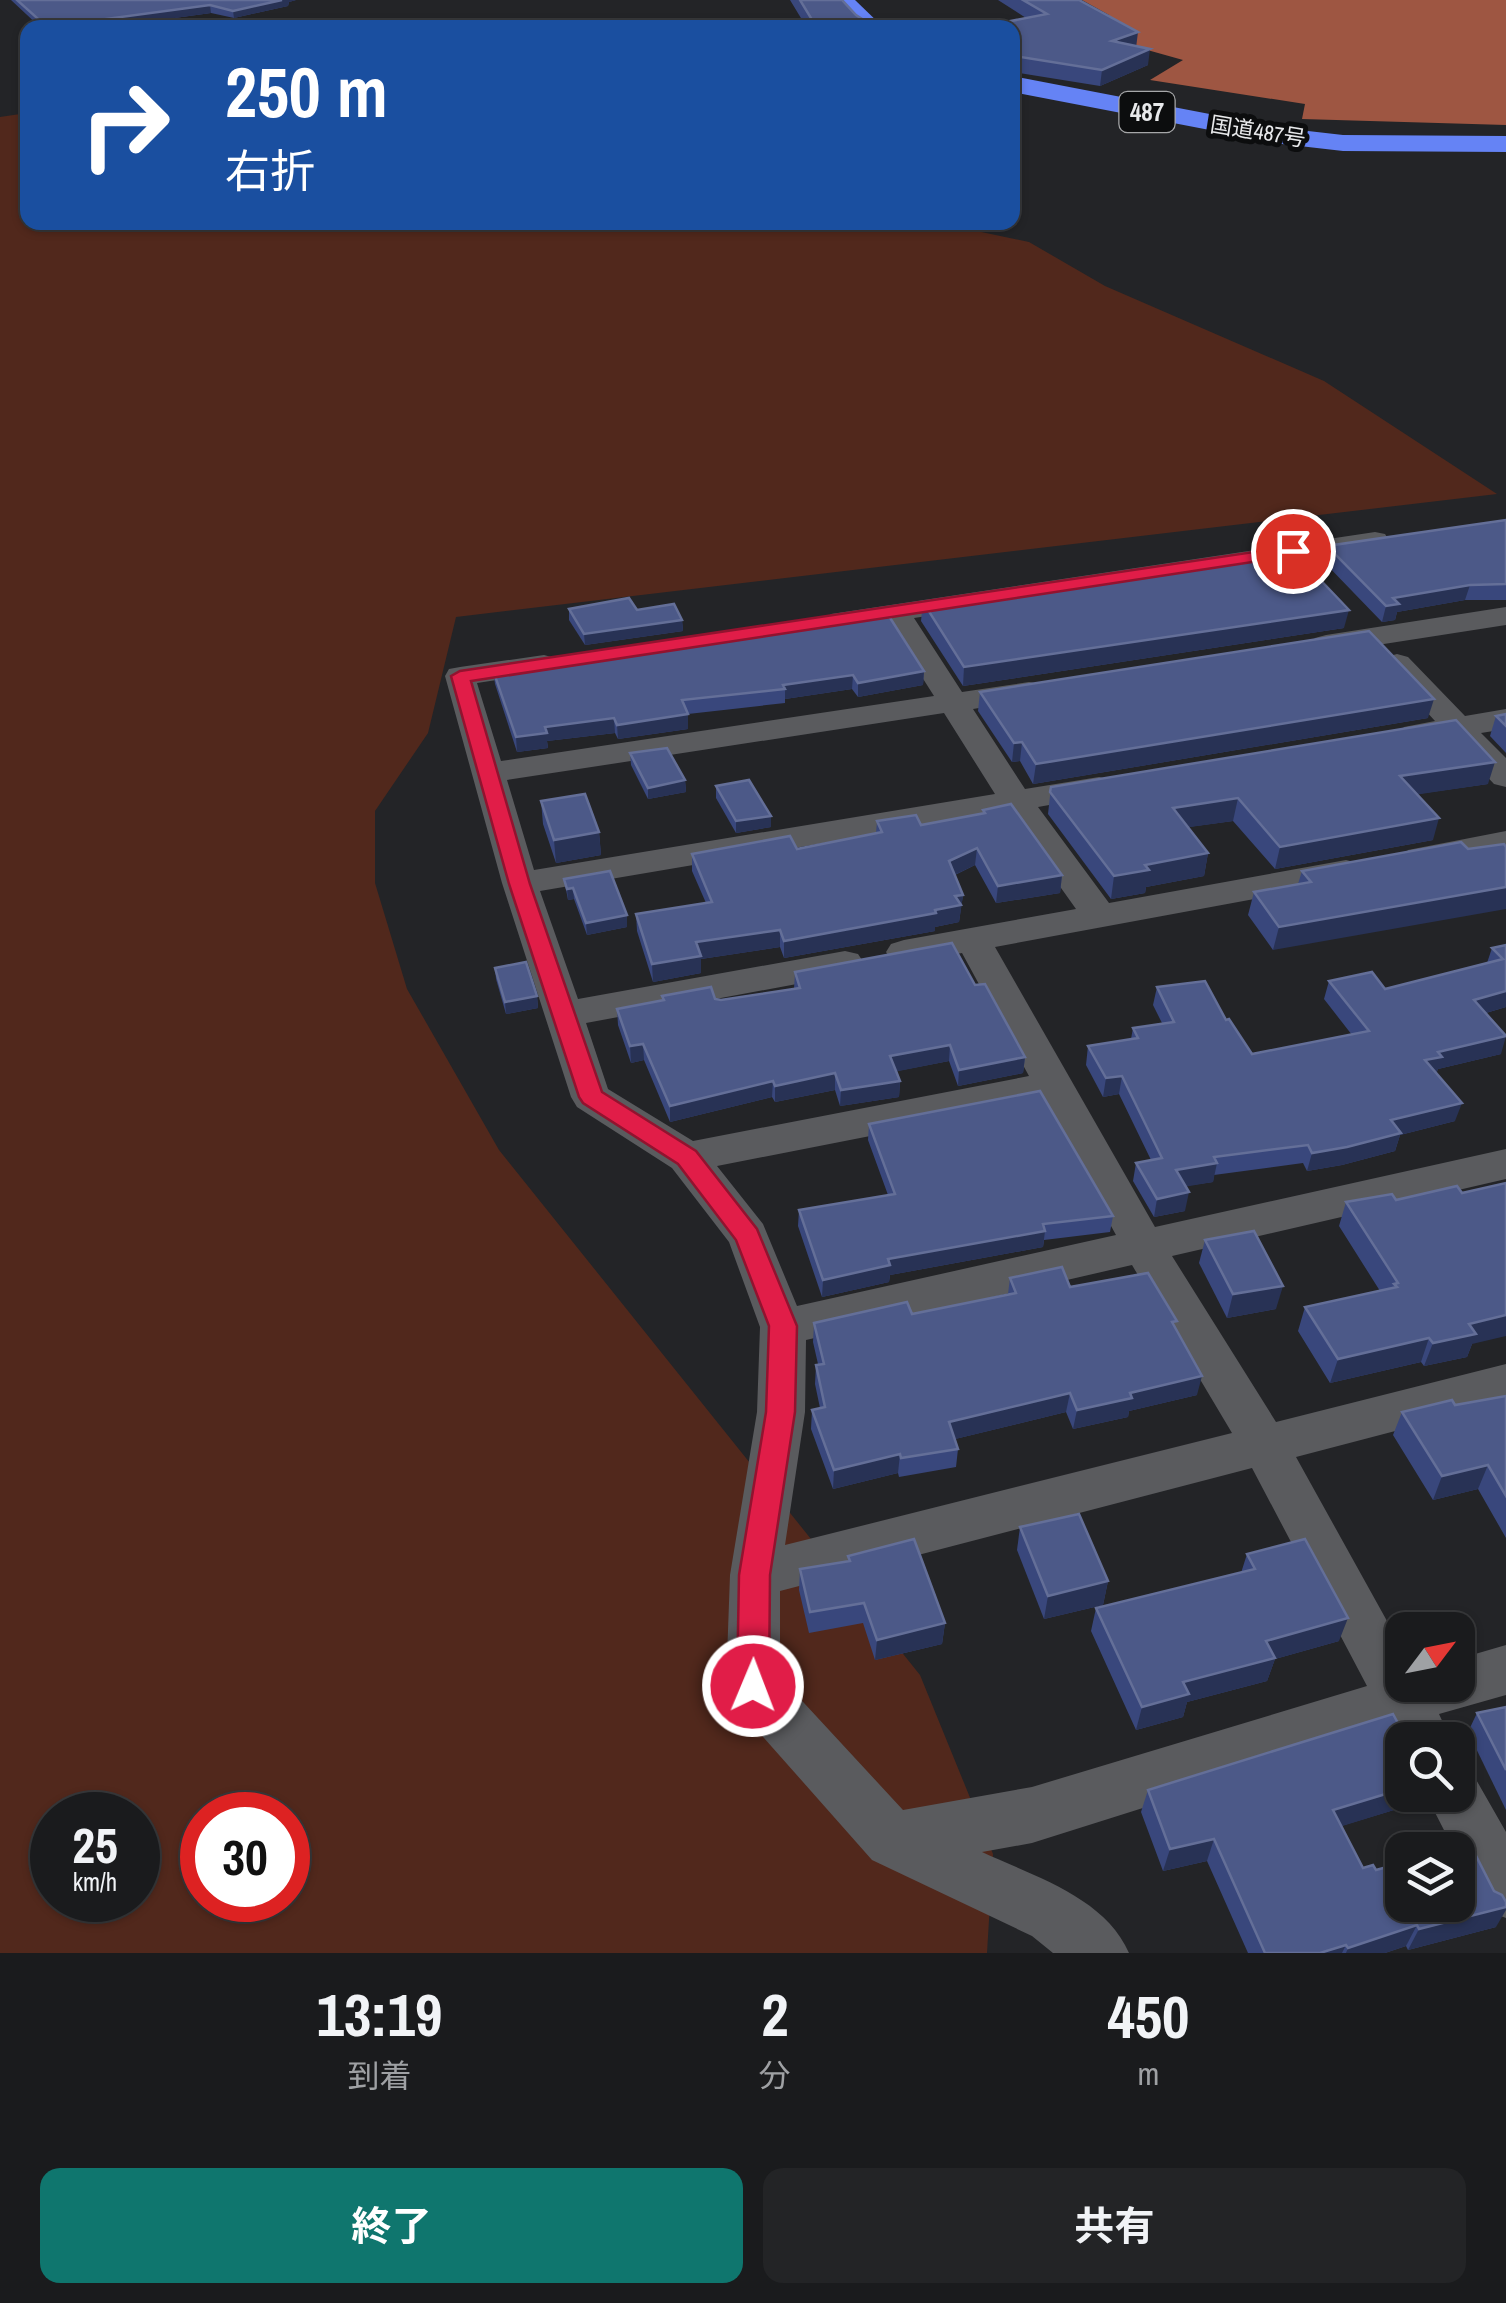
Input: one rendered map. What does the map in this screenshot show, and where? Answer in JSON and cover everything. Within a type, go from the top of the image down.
[{"type":"highway","points":[[842,0],[863,20]]},
{"type":"highway","name":"国道487号","points":[[1020,86],[1300,138],[1343,143],[1506,144]]},
{"type":"street","points":[[801,626],[1409,536]]},
{"type":"street","points":[[1293,551],[1319,580]]},
{"type":"street","points":[[1345,608],[1506,778]]},
{"type":"street","points":[[896,612],[1016,801],[1101,918]]},
{"type":"street","points":[[1295,649],[1506,616]]},
{"type":"street","points":[[574,660],[460,676],[520,884],[591,1097],[687,1157],[748,1236],[783,1326],[781,1412],[755,1575],[753,1686],[892,1840],[1053,1915],[1099,1953]]},
{"type":"street","points":[[486,773],[1067,685]]},
{"type":"street","points":[[1382,740],[1506,719]]},
{"type":"street","points":[[520,884],[1131,782]]},
{"type":"street","points":[[562,1014],[1506,841]]},
{"type":"street","points":[[973,940],[1144,1247],[1264,1444],[1385,1628]]},
{"type":"street","points":[[687,1157],[1057,1085]]},
{"type":"street","points":[[783,1326],[1506,1164]]},
{"type":"street","points":[[755,1575],[1506,1383]]},
{"type":"street","points":[[1475,1684],[1506,1670]]},
{"type":"street","points":[[892,1840],[1032,1815],[1434,1702]]},
{"type":"street","points":[[1463,1812],[1506,1890]]},
{"type":"shaded area","points":[[1082,0],[1506,0],[1506,125],[1302,119],[1305,104],[1150,80],[1183,60],[1101,37],[1101,18],[1109,15]]},
{"type":"shaded area","points":[[20,114],[20,230],[972,230],[1029,242],[1105,286],[1324,381],[1497,494],[456,617],[428,733],[375,811],[375,883],[407,989],[499,1150],[920,1675],[993,1854],[987,1953],[0,1953],[0,117]]},
{"type":"building","points":[[17,0],[282,0],[233,11],[210,5],[99,20],[39,20]]},
{"type":"building","points":[[800,0],[842,0],[864,20],[812,20]]},
{"type":"building","points":[[1023,0],[1079,0],[1138,32],[1112,41],[1150,49],[1102,70],[1020,57],[1020,20],[1016,20],[1047,14]]},
{"type":"building","points":[[1506,520],[1506,584],[1470,585],[1393,598],[1399,604],[1386,606],[1327,546]]},
{"type":"building","points":[[1291,549],[1349,610],[964,667],[923,602],[944,599],[950,606],[1020,594],[1016,589],[1223,565],[1217,559]]},
{"type":"building","points":[[629,598],[637,610],[674,604],[682,620],[584,634],[569,609]]},
{"type":"building","points":[[887,613],[924,671],[858,683],[853,675],[783,685],[785,689],[682,700],[688,714],[617,725],[614,718],[545,727],[547,733],[516,737],[493,670]]},
{"type":"building","points":[[1369,631],[1434,699],[1036,764],[1022,742],[1014,743],[980,692]]},
{"type":"building","points":[[1456,720],[1495,762],[1400,776],[1439,818],[1280,847],[1238,798],[1173,808],[1208,853],[1145,865],[1149,870],[1114,876],[1050,792],[1051,787]]},
{"type":"building","points":[[667,748],[685,780],[648,788],[630,753]]},
{"type":"building","points":[[749,780],[771,816],[736,821],[716,786]]},
{"type":"building","points":[[585,794],[599,832],[554,840],[541,801]]},
{"type":"building","points":[[1011,804],[1062,875],[998,886],[977,848],[949,861],[963,895],[955,896],[961,905],[784,941],[780,930],[696,942],[701,956],[652,964],[636,914],[712,902],[692,854],[790,836],[797,849],[882,832],[877,821],[916,815],[921,825]]},
{"type":"building","points":[[1461,842],[1468,849],[1504,844],[1506,887],[1279,927],[1254,892],[1311,882],[1302,871]]},
{"type":"building","points":[[610,871],[627,915],[586,923],[573,888],[567,889],[564,879]]},
{"type":"building","points":[[952,943],[975,985],[985,984],[1025,1057],[959,1070],[950,1045],[890,1056],[900,1081],[841,1090],[835,1073],[775,1086],[773,1081],[670,1106],[643,1044],[630,1046],[617,1009],[711,987],[715,999],[721,1000],[800,988],[795,972]]},
{"type":"building","points":[[1506,945],[1506,991],[1474,1000],[1506,1036],[1438,1052],[1442,1057],[1425,1060],[1462,1103],[1391,1120],[1401,1133],[1347,1147],[1312,1153],[1308,1145],[1214,1157],[1217,1163],[1176,1170],[1189,1192],[1157,1199],[1136,1163],[1162,1158],[1122,1076],[1106,1078],[1088,1046],[1138,1038],[1133,1028],[1174,1022],[1157,987],[1205,981],[1226,1020],[1252,1054],[1369,1031],[1329,981],[1372,972],[1385,989],[1503,959],[1492,948]]},
{"type":"building","points":[[526,962],[537,996],[505,1002],[495,968]]},
{"type":"building","points":[[1040,1091],[1113,1216],[1043,1224],[1045,1231],[888,1259],[890,1265],[823,1280],[799,1210],[895,1194],[869,1124]]},
{"type":"building","points":[[1506,1183],[1506,1315],[1469,1324],[1476,1334],[1433,1343],[1429,1338],[1338,1359],[1305,1307],[1397,1287],[1394,1284],[1398,1283],[1346,1202],[1392,1194],[1396,1200],[1457,1186],[1462,1193]]},
{"type":"building","points":[[1254,1231],[1283,1286],[1233,1294],[1205,1240]]},
{"type":"building","points":[[1062,1267],[1070,1287],[1148,1273],[1177,1321],[1172,1322],[1202,1376],[1077,1410],[1070,1393],[949,1422],[958,1449],[901,1458],[900,1454],[834,1470],[812,1410],[825,1407],[816,1365],[824,1364],[814,1323],[907,1302],[912,1314],[1016,1293],[1010,1278]]},
{"type":"building","points":[[1506,1396],[1506,1496],[1488,1465],[1442,1476],[1402,1412],[1452,1400],[1455,1405]]},
{"type":"building","points":[[1079,1514],[1108,1581],[1048,1596],[1020,1527]]},
{"type":"building","points":[[914,1539],[945,1623],[877,1640],[864,1603],[810,1612],[800,1569],[850,1561],[848,1556]]},
{"type":"building","points":[[1305,1539],[1348,1618],[1266,1641],[1275,1658],[1183,1682],[1189,1694],[1142,1707],[1096,1608],[1255,1569],[1247,1554]]},
{"type":"building","points":[[1506,1707],[1506,1770],[1477,1713]]},
{"type":"building","points":[[1393,1714],[1397,1722],[1385,1722],[1385,1794],[1333,1810],[1363,1868],[1385,1868],[1385,1922],[1447,1922],[1419,1929],[1417,1925],[1320,1953],[1265,1953],[1214,1839],[1170,1849],[1148,1790]]},
{"type":"building","points":[[1475,1854],[1494,1891],[1502,1895],[1506,1907],[1475,1915]]},
{"type":"route","points":[[753,1686],[755,1575],[781,1412],[783,1326],[748,1236],[687,1157],[591,1097],[520,884],[460,676],[1293,551]]}]
